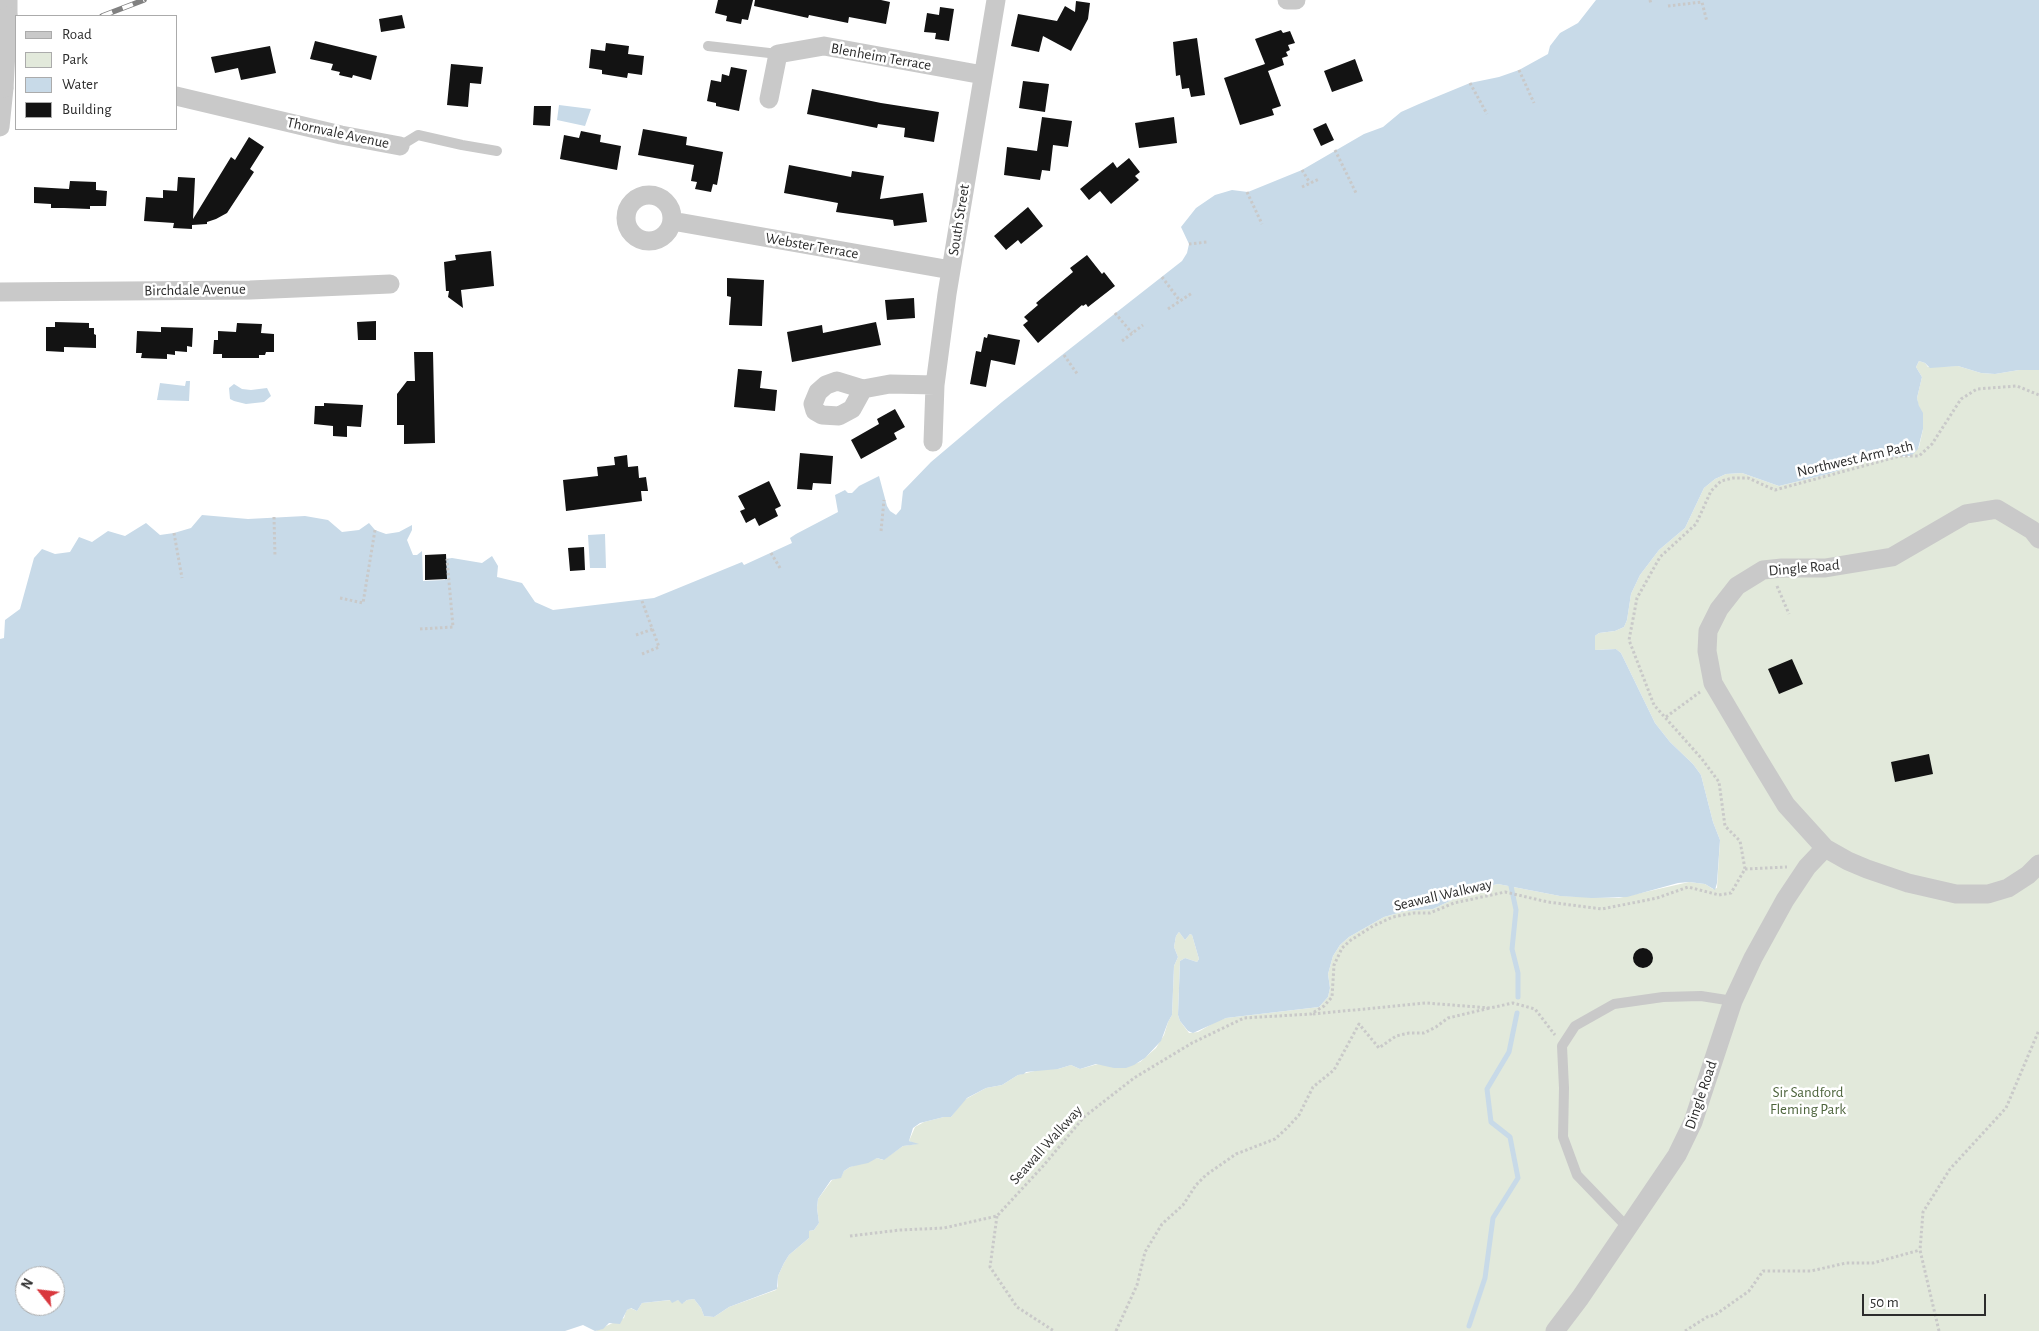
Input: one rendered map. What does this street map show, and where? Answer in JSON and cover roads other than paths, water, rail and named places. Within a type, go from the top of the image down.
[{"type":"street","name":"South Street","points":[[933,442],[935,385],[951,270],[996,0]]},
{"type":"street","points":[[1287,0],[1296,0]]},
{"type":"street","points":[[0,127],[8,93],[8,8]]},
{"type":"street","name":"Blenheim Terrace","points":[[778,54],[824,46],[983,75]]},
{"type":"street","points":[[769,99],[778,54]]},
{"type":"street","name":"Thornvale Avenue","points":[[178,96],[332,134],[400,146]]},
{"type":"street","name":"Webster Terrace","points":[[672,221],[951,270]]},
{"type":"street","name":"Birchdale Avenue","points":[[0,292],[250,290],[390,284]]},
{"type":"street","points":[[863,389],[890,384],[935,385]]},
{"type":"street","name":"Dingle Road","points":[[2039,539],[2032,530],[1997,509],[1966,514],[1892,557],[1825,568],[1763,570],[1737,586],[1718,609],[1708,631],[1707,650],[1712,683],[1786,805],[1825,848],[1848,862],[1867,869],[1908,883],[1956,894],[1988,894],[2008,888],[2028,875],[2039,864]]},
{"type":"street","name":"Dingle Road","points":[[1555,1331],[1677,1155],[1689,1131],[1733,1001],[1753,958],[1784,900],[1807,867],[1825,848]]},
{"type":"lane","name":"Blenheim Terrace","points":[[708,46],[778,54]]},
{"type":"lane","name":"Thornvale Avenue","points":[[400,146],[418,135],[497,151]]},
{"type":"lane","points":[[1628,1228],[1578,1175],[1563,1137],[1564,1088],[1562,1046],[1575,1026],[1614,1004],[1663,996],[1701,996],[1733,1001]]},
{"type":"water","points":[[1596,0],[2039,0],[2039,370],[2019,370],[1995,374],[1981,373],[1958,366],[1930,368],[1925,363],[1919,361],[1916,367],[1922,377],[1917,398],[1923,413],[1923,429],[1918,449],[1911,456],[1883,457],[1869,460],[1828,474],[1779,486],[1742,473],[1726,474],[1715,479],[1704,488],[1685,528],[1659,550],[1640,575],[1631,594],[1624,627],[1615,631],[1599,633],[1595,636],[1595,650],[1616,649],[1621,653],[1655,723],[1701,775],[1713,822],[1720,840],[1715,890],[1705,884],[1689,882],[1678,883],[1627,897],[1592,898],[1560,896],[1498,884],[1475,889],[1433,909],[1405,911],[1384,917],[1349,937],[1340,945],[1333,956],[1328,974],[1330,988],[1328,997],[1319,1007],[1226,1018],[1193,1033],[1188,1031],[1178,1015],[1180,961],[1185,958],[1197,962],[1199,959],[1192,935],[1190,934],[1185,940],[1179,932],[1176,936],[1174,947],[1178,957],[1174,966],[1172,1015],[1161,1041],[1145,1058],[1126,1068],[1114,1068],[1096,1064],[1080,1069],[1071,1065],[1058,1069],[1026,1072],[1002,1085],[986,1088],[967,1098],[951,1117],[920,1123],[913,1128],[909,1141],[919,1144],[903,1146],[884,1160],[877,1158],[868,1163],[850,1167],[844,1171],[841,1178],[831,1180],[818,1199],[819,1223],[814,1230],[809,1231],[809,1238],[789,1255],[778,1276],[777,1289],[729,1307],[714,1317],[704,1316],[694,1299],[687,1300],[682,1304],[678,1300],[672,1303],[670,1300],[642,1303],[637,1311],[631,1308],[627,1310],[620,1324],[609,1323],[603,1329],[595,1331],[583,1325],[565,1331],[0,1331],[0,639],[4,638],[5,620],[20,609],[34,558],[42,549],[55,554],[70,552],[79,537],[92,542],[108,531],[125,536],[146,523],[160,535],[174,533],[191,528],[202,515],[248,519],[305,516],[328,520],[342,532],[359,530],[369,523],[375,530],[386,534],[399,532],[412,525],[412,530],[407,540],[413,555],[417,555],[422,551],[423,581],[445,580],[445,559],[452,558],[482,563],[492,556],[498,566],[497,577],[522,583],[535,602],[553,610],[654,598],[742,562],[744,565],[792,543],[790,538],[838,512],[835,495],[845,490],[848,493],[852,493],[859,486],[879,476],[887,506],[896,515],[901,509],[903,491],[931,462],[1002,402],[1182,261],[1187,253],[1189,244],[1181,227],[1196,208],[1215,195],[1232,190],[1248,192],[1302,170],[1364,134],[1383,127],[1401,112],[1419,104],[1470,83],[1499,77],[1519,70],[1548,54],[1550,46],[1560,33],[1578,23]]},
{"type":"water","points":[[559,105],[591,109],[585,126],[557,120]]},
{"type":"water","points":[[186,381],[190,381],[189,401],[157,400],[160,383],[185,386]]},
{"type":"water","points":[[234,384],[242,389],[267,388],[271,396],[264,402],[246,404],[234,401],[230,399],[229,388]]},
{"type":"water","points":[[605,534],[606,568],[590,568],[588,535]]},
{"type":"waterway","points":[[1511,886],[1516,910],[1512,949],[1518,973],[1518,997]]},
{"type":"waterway","points":[[1469,1326],[1485,1278],[1493,1218],[1518,1178],[1510,1137],[1491,1122],[1487,1089],[1509,1052],[1517,1013]]},
{"type":"railway","points":[[105,15],[144,0]]},
{"type":"railway","points":[[0,60],[15,53]]},
{"type":"park label","name":"Sir Sandford Fleming Park","points":[[1808,1100]]}]
